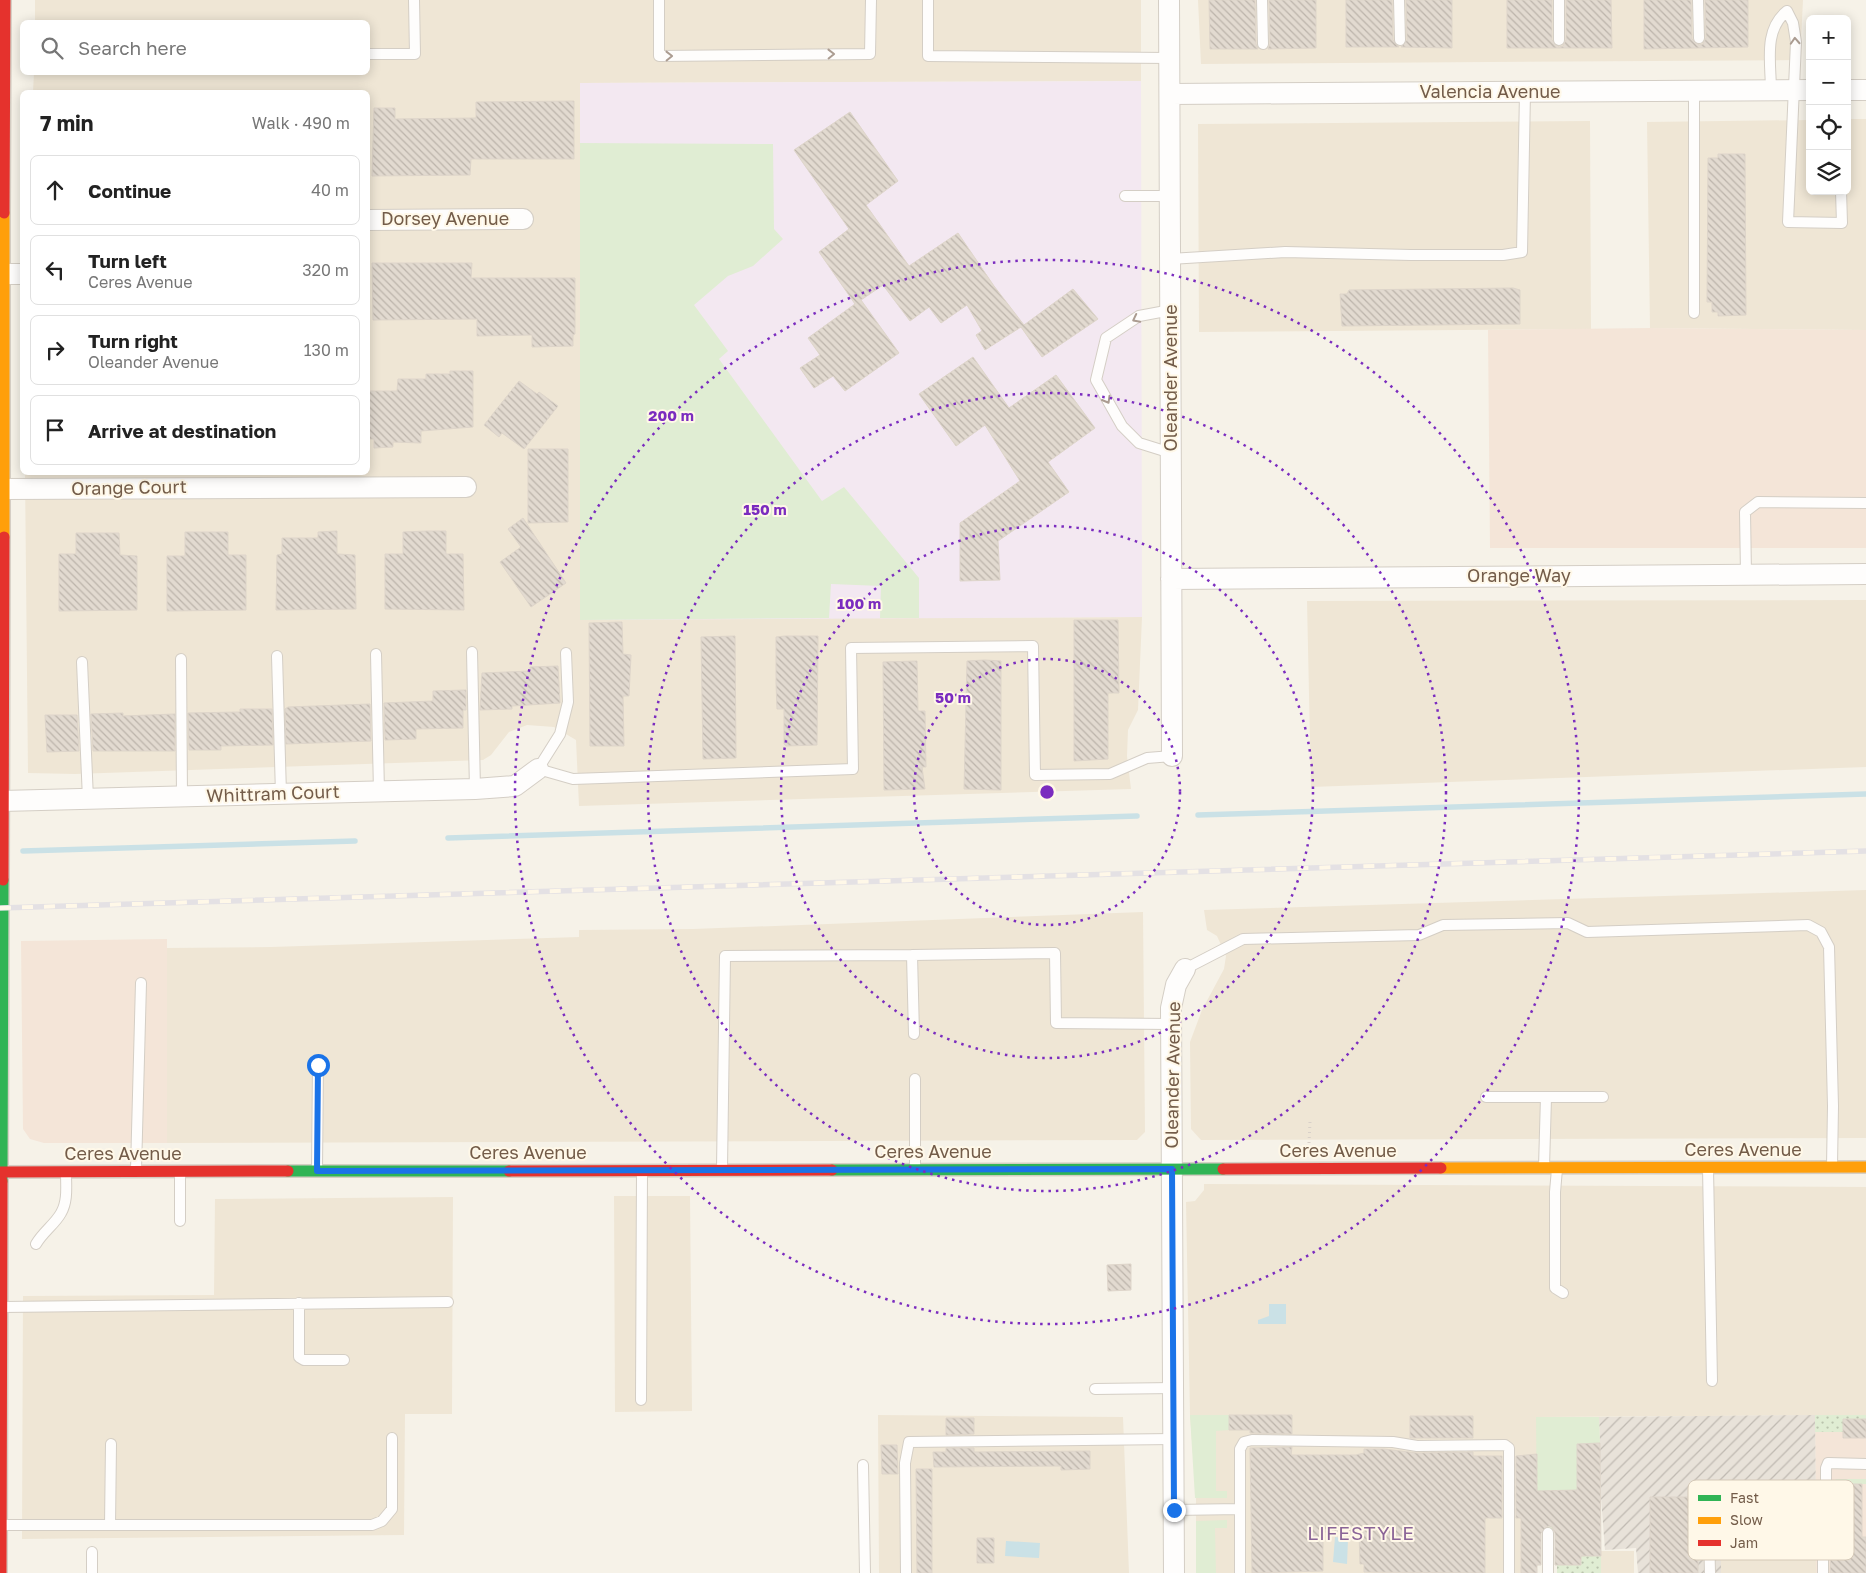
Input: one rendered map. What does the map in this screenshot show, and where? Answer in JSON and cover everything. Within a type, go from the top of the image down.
[{"type":"street","points":[[1,1573],[0,1172],[3,489],[13,274],[9,57],[5,0]]},
{"type":"street","name":"Oleander Avenue","points":[[1169,0],[1172,756]]},
{"type":"street","name":"Valencia Avenue","points":[[1170,94],[1801,90]]},
{"type":"street","points":[[1851,90],[1866,90]]},
{"type":"street","name":"Dorsey Avenue","points":[[370,220],[523,219]]},
{"type":"street","name":"Orange Court","points":[[3,489],[466,487]]},
{"type":"street","name":"Orange Way","points":[[1171,579],[1866,574]]},
{"type":"street","name":"Whittram Court","points":[[2,801],[475,789],[515,786],[538,769]]},
{"type":"street","name":"Oleander Avenue","points":[[1174,1573],[1171,1008],[1176,985],[1185,968]]},
{"type":"street","name":"Ceres Avenue","points":[[0,1172],[1866,1167]]},
{"type":"lane","points":[[370,54],[415,54],[414,0]]},
{"type":"lane","points":[[659,0],[659,56],[870,54],[871,0]]},
{"type":"lane","points":[[928,0],[928,56],[1170,58]]},
{"type":"lane","points":[[1262,0],[1263,44]]},
{"type":"lane","points":[[1399,0],[1400,40]]},
{"type":"lane","points":[[1559,0],[1559,40]]},
{"type":"lane","points":[[1698,0],[1699,38]]},
{"type":"lane","points":[[1787,0],[1786,11],[1793,23],[1801,90],[1788,222],[1842,223],[1842,195]]},
{"type":"lane","points":[[1771,91],[1772,30],[1778,18],[1786,11]]},
{"type":"lane","points":[[1694,91],[1694,313]]},
{"type":"lane","points":[[1170,259],[1285,252],[1411,255],[1503,255],[1522,252],[1525,92]]},
{"type":"lane","points":[[1125,196],[1170,196]]},
{"type":"lane","points":[[1171,310],[1139,316],[1106,338],[1096,380],[1122,426],[1139,444],[1171,453]]},
{"type":"lane","points":[[1746,575],[1744,512],[1758,502],[1866,504]]},
{"type":"lane","points":[[566,653],[568,702],[560,734],[538,769],[572,779],[853,769],[851,648],[1033,646],[1035,775],[1110,774],[1148,758],[1172,756]]},
{"type":"lane","points":[[472,652],[475,789]]},
{"type":"lane","points":[[376,654],[379,792]]},
{"type":"lane","points":[[277,656],[281,794]]},
{"type":"lane","points":[[181,658],[182,797]]},
{"type":"lane","points":[[82,662],[88,799]]},
{"type":"lane","points":[[1185,968],[1244,939],[1419,935],[1443,926],[1481,924],[1568,922],[1587,932],[1808,925],[1821,932],[1829,947],[1833,1106],[1832,1167]]},
{"type":"lane","points":[[722,1170],[725,956],[1055,953],[1056,1023],[1171,1024]]},
{"type":"lane","points":[[912,955],[914,1034]]},
{"type":"lane","points":[[136,1172],[141,983]]},
{"type":"lane","points":[[317,1171],[318,1065]]},
{"type":"lane","points":[[915,1080],[915,1170]]},
{"type":"lane","points":[[1486,1096],[1603,1096]]},
{"type":"lane","points":[[1544,1168],[1546,1096]]},
{"type":"lane","points":[[1708,1167],[1712,1382]]},
{"type":"lane","points":[[1558,1168],[1555,1192],[1555,1288],[1564,1293]]},
{"type":"lane","points":[[641,1400],[642,1170]]},
{"type":"lane","points":[[36,1244],[42,1234],[62,1212],[66,1197],[66,1172]]},
{"type":"lane","points":[[180,1172],[180,1221]]},
{"type":"lane","points":[[1,1307],[448,1302]]},
{"type":"lane","points":[[299,1303],[299,1357],[304,1360],[344,1360]]},
{"type":"lane","points":[[1095,1389],[1174,1388]]},
{"type":"lane","points":[[2,1526],[372,1525],[382,1521],[392,1509],[392,1438]]},
{"type":"lane","points":[[906,1573],[905,1463],[909,1442],[1174,1439]]},
{"type":"lane","points":[[1240,1573],[1240,1449],[1244,1442],[1393,1442],[1417,1446],[1505,1445],[1509,1448],[1509,1573]]},
{"type":"lane","points":[[110,1526],[111,1444]]},
{"type":"lane","points":[[1826,1480],[1828,1464],[1866,1464]]},
{"type":"lane","points":[[863,1465],[865,1573]]},
{"type":"lane","points":[[1174,1510],[1240,1509]]},
{"type":"lane","points":[[1548,1533],[1548,1573]]},
{"type":"lane","points":[[92,1552],[92,1573]]},
{"type":"lane","points":[[1710,1560],[1710,1573]]},
{"type":"lane","points":[[1823,1560],[1823,1573]]},
{"type":"path","points":[[1309,1143],[1310,1122]]},
{"type":"shaded area","points":[[35,0],[1141,0],[1141,81],[580,83],[580,619],[1142,617],[1138,710],[1128,730],[1127,756],[1131,789],[579,806],[576,740],[554,727],[527,725],[509,732],[491,755],[483,760],[75,774],[28,773],[25,475],[370,475],[370,90],[33,90],[34,75],[370,75],[370,20],[35,20]]},
{"type":"shaded area","points":[[1198,0],[1803,0],[1800,60],[1201,64]]},
{"type":"shaded area","points":[[1141,81],[1142,617],[580,620],[580,83]]},
{"type":"shaded area","points":[[1851,119],[1866,119],[1866,330],[1650,328],[1647,122],[1806,120],[1806,195],[1851,195]]},
{"type":"shaded area","points":[[1590,121],[1591,329],[1199,332],[1198,124]]},
{"type":"shaded area","points":[[1650,328],[1866,330],[1866,548],[1490,548],[1488,330]]},
{"type":"shaded area","points":[[1866,600],[1866,767],[1311,787],[1307,601]]},
{"type":"shaded area","points":[[1866,890],[1866,1138],[1201,1140],[1191,1129],[1190,1042],[1202,1010],[1224,969],[1226,956],[1217,936],[1207,930],[1204,910]]},
{"type":"shaded area","points":[[1143,912],[1145,1132],[1137,1140],[167,1143],[166,948],[271,947],[579,937],[579,930],[693,929]]},
{"type":"shaded area","points":[[167,939],[167,1143],[44,1143],[30,1139],[23,1129],[21,941]]},
{"type":"shaded area","points":[[1204,1184],[1866,1187],[1866,1415],[1537,1417],[1537,1573],[1196,1573],[1196,1495],[1190,1415],[1186,1202],[1195,1201],[1204,1190]]},
{"type":"shaded area","points":[[614,1196],[690,1196],[692,1411],[615,1412]]},
{"type":"shaded area","points":[[453,1197],[452,1414],[405,1414],[404,1535],[22,1539],[23,1296],[214,1295],[215,1199]]},
{"type":"shaded area","points":[[878,1415],[1123,1417],[1129,1573],[879,1573]]},
{"type":"shaded area","points":[[1815,1415],[1866,1415],[1866,1573],[1816,1573],[1816,1560],[1854,1560],[1854,1480],[1815,1480]]},
{"type":"shaded area","points":[[1815,1415],[1816,1480],[1688,1480],[1688,1560],[1721,1560],[1721,1573],[1638,1573],[1636,1548],[1605,1550],[1601,1497],[1599,1417]]},
{"type":"shaded area","points":[[1601,1551],[1634,1551],[1634,1573],[1601,1573]]},
{"type":"shaded area","points":[[1721,1560],[1816,1560],[1816,1573],[1721,1573]]},
{"type":"green space","points":[[580,143],[773,144],[774,229],[783,239],[753,266],[728,276],[694,305],[728,351],[719,359],[822,501],[844,487],[919,578],[919,618],[880,618],[881,586],[831,584],[829,618],[580,620]]},
{"type":"green space","points":[[1190,1415],[1229,1415],[1229,1430],[1216,1431],[1216,1491],[1227,1491],[1227,1498],[1195,1498]]},
{"type":"green space","points":[[1815,1415],[1866,1415],[1866,1419],[1843,1419],[1843,1432],[1815,1432]]},
{"type":"green space","points":[[1536,1417],[1599,1417],[1600,1443],[1577,1444],[1577,1490],[1563,1491],[1587,1529],[1537,1530]]},
{"type":"green space","points":[[1866,1479],[1866,1484],[1854,1484],[1854,1480],[1835,1480]]},
{"type":"green space","points":[[1227,1520],[1227,1528],[1215,1528],[1216,1573],[1196,1573],[1196,1521]]},
{"type":"green space","points":[[1581,1556],[1601,1556],[1601,1573],[1557,1573],[1557,1565]]},
{"type":"water","points":[[1269,1304],[1286,1304],[1286,1324],[1258,1324],[1258,1320],[1269,1316]]},
{"type":"water","points":[[1335,1537],[1348,1539],[1347,1564],[1333,1562]]},
{"type":"water","points":[[1006,1541],[1040,1543],[1039,1558],[1005,1556]]},
{"type":"building","points":[[1209,0],[1255,0],[1256,44],[1258,49],[1210,49]]},
{"type":"building","points":[[1269,0],[1316,0],[1316,48],[1268,49],[1270,44]]},
{"type":"building","points":[[1346,0],[1392,0],[1393,40],[1399,47],[1346,47]]},
{"type":"building","points":[[1406,0],[1452,0],[1452,48],[1401,47],[1407,40]]},
{"type":"building","points":[[1507,0],[1552,0],[1552,40],[1559,47],[1563,46],[1566,40],[1566,0],[1611,0],[1612,48],[1507,48]]},
{"type":"building","points":[[1644,0],[1691,0],[1692,39],[1699,45],[1703,44],[1706,38],[1705,0],[1748,0],[1748,47],[1644,49]]},
{"type":"building","points":[[574,101],[574,159],[471,159],[470,175],[372,176],[374,108],[395,108],[395,119],[476,118],[476,102]]},
{"type":"building","points":[[850,112],[898,181],[866,205],[909,266],[958,233],[994,286],[1024,325],[1073,289],[1098,319],[1042,357],[1021,327],[985,350],[976,335],[982,331],[967,305],[941,323],[929,307],[910,321],[883,285],[861,300],[899,353],[845,391],[833,376],[814,388],[800,368],[820,355],[808,338],[855,304],[819,252],[849,229],[794,150]]},
{"type":"building","points":[[1718,154],[1745,154],[1746,315],[1718,316],[1718,312],[1712,312],[1712,302],[1707,302],[1708,158],[1718,158]]},
{"type":"building","points":[[372,263],[472,263],[471,278],[575,278],[575,334],[573,335],[573,346],[532,347],[532,335],[477,336],[477,319],[373,320]]},
{"type":"building","points":[[1513,288],[1520,290],[1520,324],[1342,326],[1340,294],[1347,294],[1349,290]]},
{"type":"building","points":[[973,357],[1009,408],[1056,375],[1095,428],[1048,462],[1069,492],[998,541],[1000,580],[960,581],[960,523],[1020,481],[985,425],[956,446],[919,394]]},
{"type":"building","points":[[450,371],[473,371],[473,427],[421,431],[421,443],[393,442],[393,447],[374,448],[374,439],[370,439],[370,391],[397,391],[398,379],[426,379],[426,374],[450,374]]},
{"type":"building","points":[[519,381],[537,394],[539,392],[558,406],[524,449],[502,433],[499,437],[484,425]]},
{"type":"building","points":[[528,449],[568,449],[568,522],[528,523]]},
{"type":"building","points":[[523,518],[566,583],[531,607],[500,562],[521,547],[508,529]]},
{"type":"building","points":[[337,531],[337,554],[355,555],[356,609],[276,610],[277,555],[282,554],[282,538],[318,538],[318,532]]},
{"type":"building","points":[[446,531],[446,554],[463,554],[464,610],[385,609],[385,554],[403,554],[403,532]]},
{"type":"building","points":[[185,532],[228,532],[228,555],[246,555],[246,610],[167,611],[167,556],[185,556]]},
{"type":"building","points":[[76,533],[119,533],[120,555],[137,556],[137,610],[59,611],[59,554],[76,554]]},
{"type":"building","points":[[1074,620],[1118,620],[1119,693],[1108,693],[1108,759],[1074,761]]},
{"type":"building","points":[[622,622],[623,654],[631,655],[629,696],[623,696],[624,746],[590,746],[589,623]]},
{"type":"building","points":[[735,636],[736,758],[703,759],[701,637]]},
{"type":"building","points":[[818,636],[817,745],[786,746],[784,744],[784,709],[777,709],[776,637]]},
{"type":"building","points":[[917,661],[918,711],[925,711],[926,767],[922,767],[925,789],[884,790],[883,662]]},
{"type":"building","points":[[967,661],[1001,661],[1001,790],[964,789]]},
{"type":"building","points":[[558,666],[560,703],[512,706],[512,709],[480,710],[482,673],[530,671],[530,667]]},
{"type":"building","points":[[466,690],[466,710],[463,710],[463,728],[416,729],[416,739],[385,740],[384,703],[433,701],[433,691]]},
{"type":"building","points":[[370,704],[371,741],[286,744],[285,709],[288,707]]},
{"type":"building","points":[[240,709],[272,709],[273,745],[221,746],[221,750],[189,750],[188,713],[240,712]]},
{"type":"building","points":[[123,713],[123,716],[175,714],[175,751],[93,751],[91,714]]},
{"type":"building","points":[[45,715],[77,715],[79,751],[47,752]]},
{"type":"building","points":[[1131,1264],[1131,1290],[1108,1291],[1107,1265]]},
{"type":"building","points":[[1229,1415],[1292,1415],[1292,1434],[1250,1433],[1250,1430],[1229,1430]]},
{"type":"building","points":[[1410,1416],[1473,1416],[1473,1438],[1410,1438]]},
{"type":"building","points":[[946,1418],[974,1418],[974,1434],[946,1435]]},
{"type":"building","points":[[1843,1419],[1866,1419],[1866,1438],[1843,1438]]},
{"type":"building","points":[[1600,1443],[1601,1556],[1581,1556],[1581,1565],[1555,1565],[1555,1533],[1552,1527],[1548,1526],[1541,1533],[1541,1565],[1537,1565],[1537,1573],[1521,1573],[1521,1518],[1516,1518],[1516,1456],[1537,1454],[1537,1491],[1577,1490],[1577,1444]]},
{"type":"building","points":[[881,1445],[897,1445],[898,1474],[882,1474]]},
{"type":"building","points":[[1292,1447],[1291,1455],[1356,1455],[1364,1453],[1364,1449],[1384,1449],[1417,1453],[1473,1452],[1473,1456],[1502,1456],[1502,1518],[1485,1518],[1485,1573],[1364,1572],[1364,1564],[1360,1564],[1359,1532],[1323,1532],[1323,1571],[1252,1573],[1250,1448]]},
{"type":"building","points":[[946,1448],[974,1448],[974,1452],[1090,1451],[1090,1469],[1061,1470],[1061,1466],[934,1467],[933,1452],[946,1452]]},
{"type":"building","points":[[916,1469],[932,1469],[932,1573],[917,1573]]},
{"type":"building","points":[[1854,1484],[1862,1484],[1862,1537],[1866,1537],[1866,1573],[1830,1573],[1830,1560],[1854,1560]]},
{"type":"building","points":[[1650,1497],[1688,1497],[1688,1560],[1698,1560],[1698,1573],[1650,1573]]},
{"type":"building","points":[[977,1538],[994,1538],[994,1563],[977,1563]]},
{"type":"waterway","points":[[1198,815],[1866,794]]},
{"type":"waterway","points":[[448,838],[1137,816]]},
{"type":"waterway","points":[[23,851],[355,841]]},
{"type":"railway","points":[[0,908],[1866,851]]},
{"type":"traffic: fast","points":[[2,1181],[3,880]]},
{"type":"traffic: fast","points":[[832,1170],[1223,1169]]},
{"type":"traffic: fast","points":[[288,1171],[509,1171]]},
{"type":"traffic: slow","points":[[4,213],[4,537]]},
{"type":"traffic: slow","points":[[1441,1168],[1866,1167]]},
{"type":"traffic: jam","points":[[4,213],[5,0]]},
{"type":"traffic: jam","points":[[3,880],[4,537]]},
{"type":"traffic: jam","points":[[1223,1169],[1441,1168]]},
{"type":"traffic: jam","points":[[509,1171],[832,1170]]},
{"type":"traffic: jam","points":[[0,1172],[288,1171]]},
{"type":"traffic: jam","points":[[1,1573],[2,1181]]},
{"type":"district","name":"LIFESTYLE","points":[[1361,1533]]},
{"type":"route","points":[[318,1065],[317,1171],[1172,1169],[1174,1510]]}]
